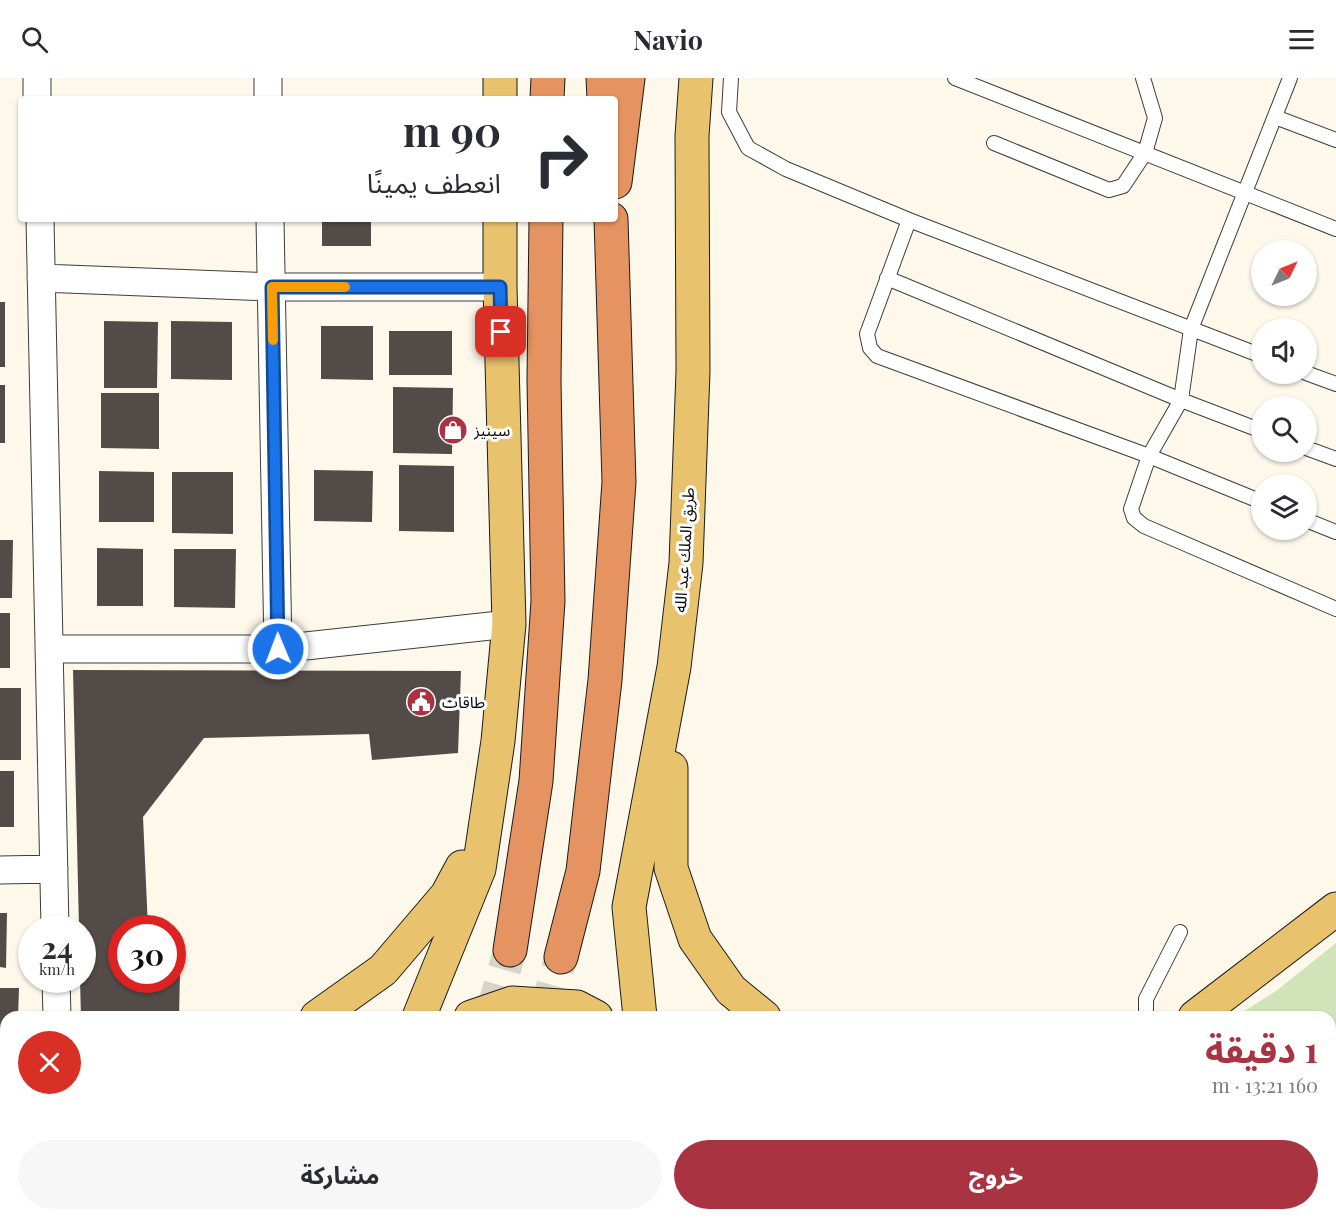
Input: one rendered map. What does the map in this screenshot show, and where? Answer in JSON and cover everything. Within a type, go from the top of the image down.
[{"type":"highway","points":[[526,78],[526,96]]},
{"type":"highway","points":[[547,96],[548,78]]},
{"type":"highway","points":[[603,78],[604,96]]},
{"type":"highway","points":[[618,158],[628,78]]},
{"type":"highway","points":[[532,222],[544,380]]},
{"type":"highway","points":[[510,950],[536,781],[548,601],[544,380],[546,222]]},
{"type":"highway","points":[[561,957],[583,871],[605,680],[619,482],[611,222]]},
{"type":"main road","points":[[500,78],[500,96]]},
{"type":"main road","name":"طريق الملك عبد الله","points":[[639,1011],[629,906],[674,667],[686,563],[693,371],[692,136],[696,78]]},
{"type":"main road","points":[[421,1011],[479,868],[498,741],[509,624],[500,222]]},
{"type":"main road","points":[[674,667],[670,814],[671,868],[695,939],[732,990],[757,1011]]},
{"type":"main road","points":[[325,1011],[383,970],[447,895],[486,823]]},
{"type":"main road","points":[[1203,1011],[1336,909]]},
{"type":"main road","points":[[489,1011],[512,1003],[576,1007],[584,1011]]},
{"type":"street","points":[[37,78],[37,96]]},
{"type":"street","points":[[267,78],[268,96]]},
{"type":"street","points":[[40,222],[55,915]]},
{"type":"street","points":[[270,222],[278,649]]},
{"type":"street","points":[[41,278],[272,287],[500,287]]},
{"type":"street","points":[[49,649],[278,649],[509,624]]},
{"type":"street","points":[[0,870],[54,869]]},
{"type":"street","points":[[56,993],[57,1011]]},
{"type":"lane","points":[[731,78],[729,112],[748,148],[786,169],[909,220],[1251,352]]},
{"type":"lane","points":[[955,78],[972,81],[1336,229]]},
{"type":"lane","points":[[994,143],[1109,190],[1123,186],[1145,153],[1155,118],[1143,78]]},
{"type":"lane","points":[[1290,78],[1191,329],[1181,400],[1149,456],[1131,509],[1134,518],[1144,526],[1336,609]]},
{"type":"lane","points":[[1275,117],[1336,140]]},
{"type":"lane","points":[[909,220],[867,334],[870,348],[878,356],[1149,456],[1251,498]]},
{"type":"lane","points":[[887,278],[1251,427]]},
{"type":"lane","points":[[1317,377],[1336,384]]},
{"type":"lane","points":[[1317,452],[1336,459]]},
{"type":"lane","points":[[1317,524],[1336,532]]},
{"type":"lane","points":[[1146,1011],[1146,999],[1180,932]]},
{"type":"green space","points":[[1336,943],[1336,1011],[1244,1011],[1276,991]]},
{"type":"building","points":[[322,222],[371,222],[371,246],[322,246]]},
{"type":"building","points":[[0,302],[5,302],[5,367],[0,367]]},
{"type":"building","points":[[104,321],[158,322],[157,388],[104,388]]},
{"type":"building","points":[[171,321],[232,322],[232,380],[171,379]]},
{"type":"building","points":[[321,326],[373,326],[373,380],[321,379]]},
{"type":"building","points":[[389,331],[452,331],[452,375],[389,375]]},
{"type":"building","points":[[0,385],[5,385],[5,443],[0,443]]},
{"type":"building","points":[[393,387],[453,388],[452,454],[393,453]]},
{"type":"building","points":[[101,393],[159,393],[159,449],[101,448]]},
{"type":"building","points":[[399,465],[454,466],[454,532],[399,531]]},
{"type":"building","points":[[314,470],[373,471],[372,522],[314,521]]},
{"type":"building","points":[[99,471],[154,472],[154,522],[99,522]]},
{"type":"building","points":[[172,472],[233,472],[233,534],[172,533]]},
{"type":"building","points":[[0,540],[13,540],[12,598],[0,598]]},
{"type":"building","points":[[97,548],[143,549],[143,606],[97,606]]},
{"type":"building","points":[[174,549],[236,549],[235,608],[174,607]]},
{"type":"building","points":[[0,613],[10,613],[10,668],[0,668]]},
{"type":"building","points":[[73,670],[461,671],[458,753],[372,760],[369,734],[204,738],[143,817],[147,915],[108,915],[108,993],[180,993],[179,1011],[81,1011],[80,993],[96,993],[96,915],[79,915]]},
{"type":"building","points":[[0,688],[21,688],[21,760],[0,760]]},
{"type":"building","points":[[0,771],[14,771],[14,827],[0,827]]},
{"type":"building","points":[[0,913],[7,913],[6,968],[0,967]]},
{"type":"building","points":[[0,988],[18,988],[18,1011],[0,1011]]},
{"type":"tunnel","points":[[493,1011],[510,950]]},
{"type":"tunnel","points":[[546,1011],[561,957]]},
{"type":"slow traffic","points":[[273,340],[272,287],[345,287]]},
{"type":"place","name":"سينيز","points":[[453,430]]},
{"type":"place","name":"طاقات","points":[[421,702]]},
{"type":"route","points":[[278,649],[272,287],[500,287],[501,332]]}]
